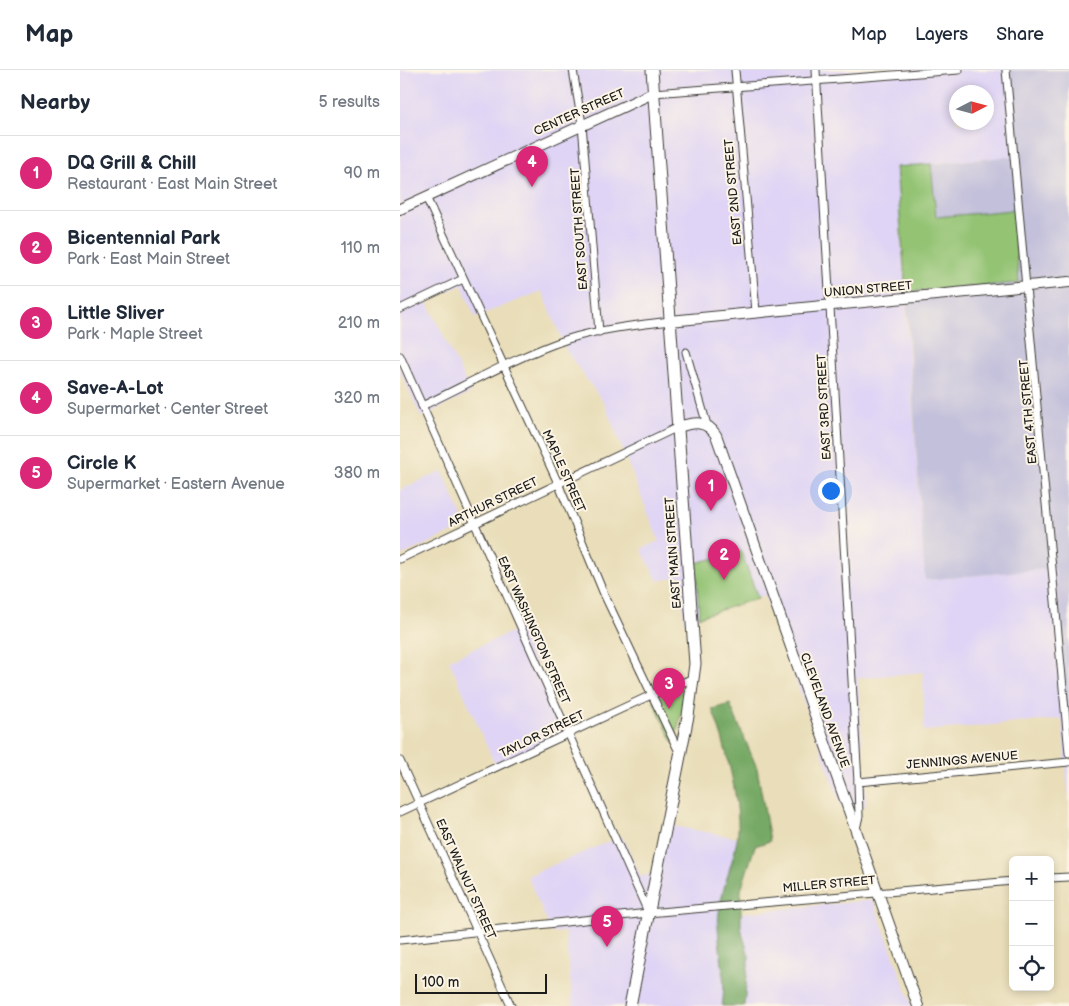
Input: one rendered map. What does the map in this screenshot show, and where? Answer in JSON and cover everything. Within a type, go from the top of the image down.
[{"type":"main road","name":"EAST MAIN STREET","points":[[630,1006],[694,678],[694,640],[652,70]]},
{"type":"main road","name":"CENTER STREET","points":[[400,209],[582,124],[654,93]]},
{"type":"main road","name":"UNION STREET","points":[[670,321],[1069,282]]},
{"type":"main road","points":[[678,427],[700,422],[707,425]]},
{"type":"main road","name":"CLEVELAND AVENUE","points":[[707,425],[716,436],[876,892],[918,1006]]},
{"type":"street","name":"EAST SOUTH STREET","points":[[573,70],[582,124],[598,332]]},
{"type":"street","name":"EAST 2ND STREET","points":[[734,70],[756,312]]},
{"type":"street","name":"EAST 3RD STREET","points":[[816,70],[858,782],[859,816],[855,832]]},
{"type":"street","name":"CENTER STREET","points":[[654,93],[959,70]]},
{"type":"street","name":"EAST 4TH STREET","points":[[1006,70],[1035,364],[1069,752]]},
{"type":"street","name":"MAPLE STREET","points":[[426,197],[558,483],[604,594],[680,754]]},
{"type":"street","points":[[400,309],[463,279]]},
{"type":"street","points":[[422,406],[504,366],[568,340],[598,332],[670,321]]},
{"type":"street","name":"CLEVELAND AVENUE","points":[[686,352],[707,425]]},
{"type":"street","name":"EAST WASHINGTON STREET","points":[[400,356],[648,912]]},
{"type":"street","name":"ARTHUR STREET","points":[[400,559],[678,427]]},
{"type":"street","name":"TAYLOR STREET","points":[[400,812],[651,695],[694,678]]},
{"type":"street","name":"EAST WALNUT STREET","points":[[400,761],[511,1006]]},
{"type":"street","name":"JENNINGS AVENUE","points":[[858,782],[1069,762]]},
{"type":"street","points":[[1054,878],[1069,877]]},
{"type":"street","name":"MILLER STREET","points":[[400,940],[648,912],[1009,881]]},
{"type":"shaded area","points":[[400,70],[1008,70],[1016,156],[896,167],[925,580],[1056,568],[1069,715],[1069,804],[1062,719],[924,731],[923,672],[858,678],[866,806],[842,808],[765,595],[684,621],[681,576],[658,581],[641,549],[659,541],[604,403],[567,352],[542,291],[475,317],[462,285],[426,300],[471,393],[421,417],[400,371]]},
{"type":"shaded area","points":[[1008,70],[1069,70],[1069,715],[1055,568],[925,580],[906,292],[1019,283],[936,217],[931,164],[1016,156]]},
{"type":"shaded area","points":[[442,471],[466,526],[400,556],[400,490]]},
{"type":"shaded area","points":[[520,628],[567,735],[496,767],[449,660]]},
{"type":"shaded area","points":[[668,825],[738,838],[721,901],[718,925],[725,991],[722,1006],[573,1006],[565,932],[552,933],[527,876],[622,836],[641,877],[660,870]]},
{"type":"shaded area","points":[[873,900],[912,1006],[744,1006],[749,956],[741,930],[742,913]]},
{"type":"green space","points":[[931,164],[936,217],[1013,210],[1019,283],[906,292],[896,167]]},
{"type":"green space","points":[[741,551],[758,598],[699,617],[696,563]]},
{"type":"green space","points":[[682,687],[687,689],[674,744],[653,701]]},
{"type":"green space","points":[[730,704],[757,768],[770,841],[755,846],[741,890],[741,930],[749,956],[744,1006],[722,1006],[724,986],[718,926],[720,904],[735,851],[738,827],[731,774],[722,737],[712,709]]},
{"type":"place","name":"Save-A-Lot","points":[[532,187]]},
{"type":"place","name":"DQ Grill & Chill","points":[[711,511]]},
{"type":"place","name":"Bicentennial Park","points":[[724,580]]},
{"type":"place","name":"Little Sliver","points":[[669,709]]},
{"type":"place","name":"Circle K","points":[[607,947]]}]
